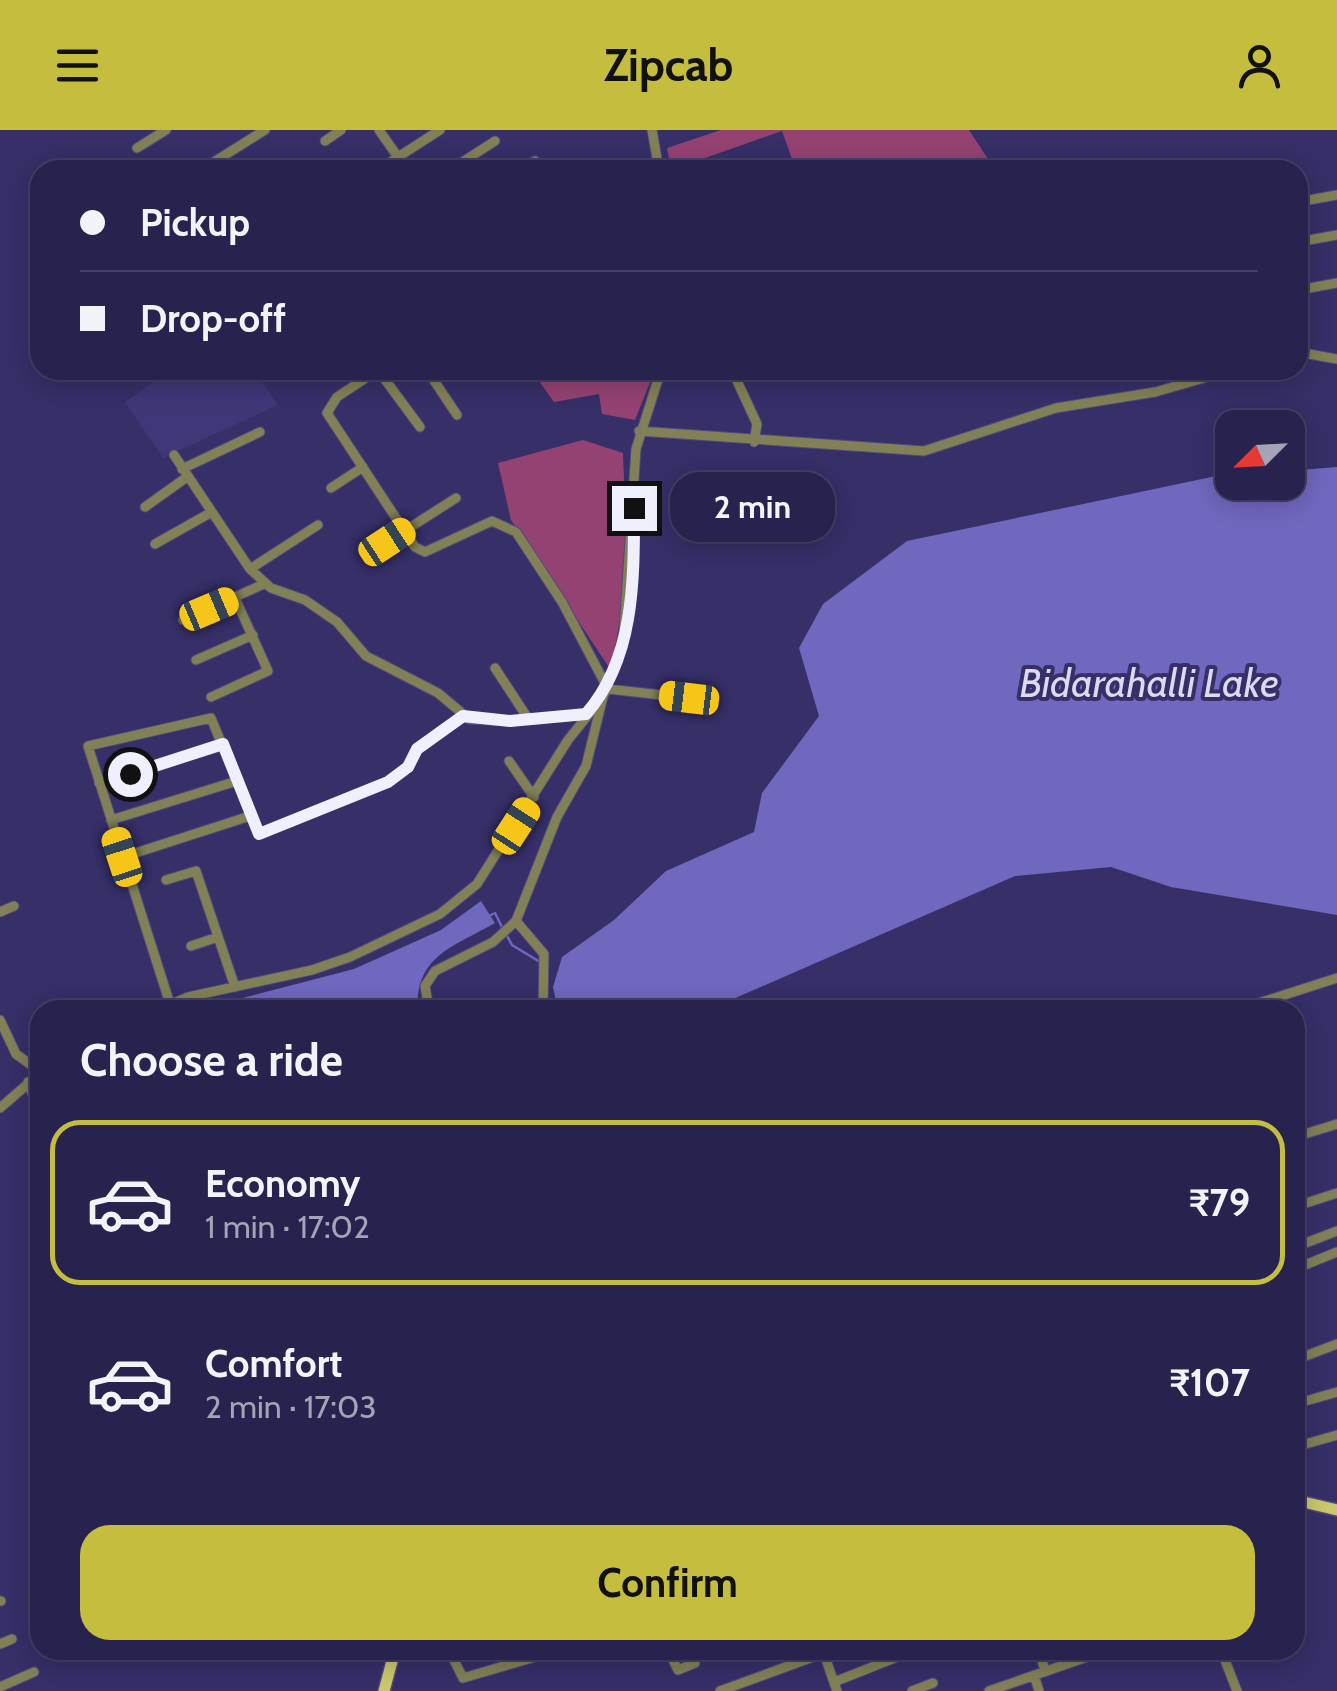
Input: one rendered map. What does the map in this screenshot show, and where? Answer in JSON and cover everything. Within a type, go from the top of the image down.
[{"type":"main road","points":[[1305,1502],[1337,1510]]},
{"type":"main road","points":[[384,1691],[392,1660]]},
{"type":"street","points":[[137,148],[166,130]]},
{"type":"street","points":[[217,160],[265,130]]},
{"type":"street","points":[[325,141],[341,130]]},
{"type":"street","points":[[379,130],[400,160]]},
{"type":"street","points":[[393,160],[440,130]]},
{"type":"street","points":[[652,130],[657,160]]},
{"type":"street","points":[[465,160],[494,141]]},
{"type":"street","points":[[1308,200],[1337,195]]},
{"type":"street","points":[[1308,240],[1337,235]]},
{"type":"street","points":[[1308,288],[1337,283]]},
{"type":"street","points":[[1308,354],[1337,358]]},
{"type":"street","points":[[364,380],[328,405],[333,426],[404,531],[424,552],[492,521],[513,529],[562,602],[605,693]]},
{"type":"street","points":[[385,380],[420,427]]},
{"type":"street","points":[[434,380],[457,414]]},
{"type":"street","points":[[426,1000],[424,992],[430,976],[492,942],[516,920],[557,818],[586,766],[605,693],[620,657],[629,608],[639,431],[657,380]]},
{"type":"street","points":[[737,380],[757,424],[754,442]]},
{"type":"street","points":[[639,431],[924,451],[1056,408],[1155,392],[1197,380]]},
{"type":"street","points":[[145,507],[184,473],[260,432]]},
{"type":"street","points":[[174,455],[210,513],[264,584],[304,600],[337,622],[366,656],[438,693],[463,716]]},
{"type":"street","points":[[331,488],[363,466]]},
{"type":"street","points":[[370,553],[456,498]]},
{"type":"street","points":[[155,544],[210,513]]},
{"type":"street","points":[[250,569],[318,526]]},
{"type":"street","points":[[183,620],[264,584]]},
{"type":"street","points":[[211,697],[267,673],[235,598]]},
{"type":"street","points":[[196,660],[253,635]]},
{"type":"street","points":[[495,668],[529,720]]},
{"type":"street","points":[[605,693],[689,698]]},
{"type":"street","points":[[185,1000],[350,957],[449,909],[478,884],[586,714],[605,693]]},
{"type":"street","points":[[169,1000],[88,746],[208,718],[214,720],[250,816],[262,833],[379,786],[408,767],[417,749],[463,716],[529,720],[586,714]]},
{"type":"street","points":[[99,784],[223,744]]},
{"type":"street","points":[[509,761],[534,797]]},
{"type":"street","points":[[110,820],[237,781]]},
{"type":"street","points":[[122,857],[250,816]]},
{"type":"street","points":[[166,880],[196,871],[234,987]]},
{"type":"street","points":[[0,912],[14,906]]},
{"type":"street","points":[[516,920],[544,954],[543,1000]]},
{"type":"street","points":[[191,946],[218,937]]},
{"type":"street","points":[[1268,1000],[1337,978]]},
{"type":"street","points":[[0,1020],[16,1054],[30,1064]]},
{"type":"street","points":[[0,1108],[30,1081]]},
{"type":"street","points":[[1305,1134],[1337,1124]]},
{"type":"street","points":[[1305,1203],[1337,1192]]},
{"type":"street","points":[[1305,1242],[1337,1231]]},
{"type":"street","points":[[1305,1264],[1337,1252]]},
{"type":"street","points":[[1305,1356],[1337,1344]]},
{"type":"street","points":[[1305,1401],[1337,1392]]},
{"type":"street","points":[[1305,1444],[1337,1435]]},
{"type":"street","points":[[0,1644],[12,1639]]},
{"type":"street","points":[[455,1660],[463,1678],[525,1660]]},
{"type":"street","points":[[673,1660],[678,1670],[695,1663]]},
{"type":"street","points":[[720,1691],[802,1660]]},
{"type":"street","points":[[826,1660],[835,1688],[894,1660]]},
{"type":"street","points":[[1042,1660],[1046,1672]]},
{"type":"street","points":[[989,1691],[1079,1660]]},
{"type":"street","points":[[1225,1660],[1236,1691]]},
{"type":"street","points":[[0,1687],[34,1672]]},
{"type":"street","points":[[1034,1675],[1039,1691]]},
{"type":"street","points":[[912,1691],[933,1683]]},
{"type":"shaded area","points":[[721,130],[969,130],[988,160],[792,160],[782,131],[699,160],[669,160],[667,148]]},
{"type":"shaded area","points":[[157,380],[261,380],[278,405],[163,458],[125,402]]},
{"type":"shaded area","points":[[538,380],[651,380],[635,420],[602,414],[599,394],[554,402]]},
{"type":"shaded area","points":[[583,440],[623,453],[623,589],[610,669],[511,520],[498,463]]},
{"type":"water","name":"Bidarahalli Lake","points":[[1337,467],[1337,915],[1171,887],[1111,867],[1015,876],[731,1000],[556,1000],[553,987],[562,957],[614,920],[666,871],[754,832],[762,793],[819,716],[799,648],[823,604],[907,541],[1215,476],[1215,500],[1305,500],[1305,470]]},
{"type":"water","points":[[481,901],[495,923],[451,947],[430,965],[419,1000],[235,1000],[354,969],[441,930]]},
{"type":"waterway","points":[[489,916],[495,913],[502,927]]},
{"type":"waterway","points":[[506,934],[512,945],[540,962]]},
{"type":"route","points":[[130,774],[223,744],[259,834],[388,782],[408,767],[417,749],[463,716],[510,721],[586,714],[603,697],[620,657],[629,608],[634,508]]}]
